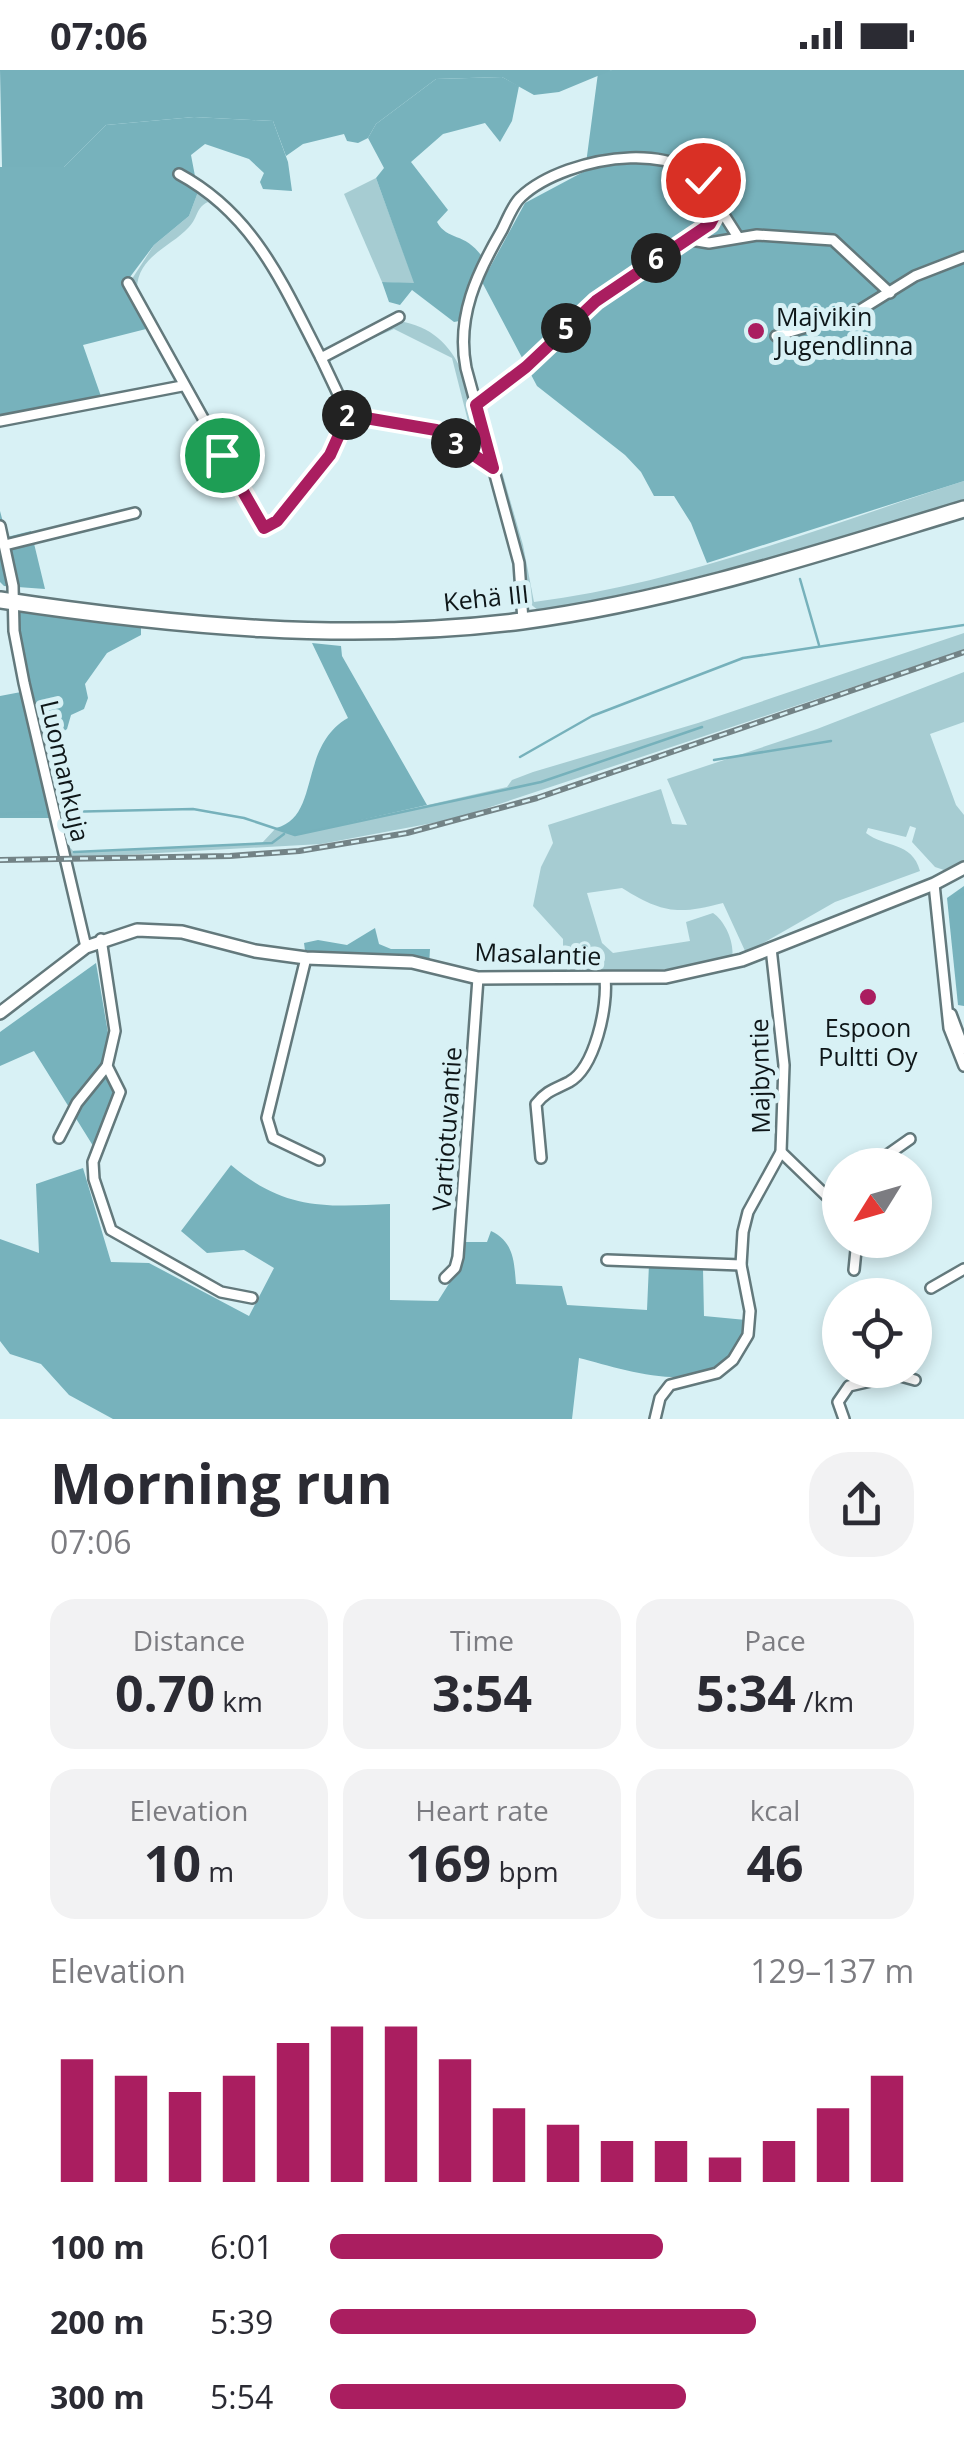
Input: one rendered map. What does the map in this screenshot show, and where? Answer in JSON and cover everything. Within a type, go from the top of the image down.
[{"type":"highway","name":"Kehä III","points":[[8,601],[254,628],[400,630],[523,620],[734,576],[964,510]]},
{"type":"street","points":[[523,620],[519,563],[463,355],[466,304],[488,253],[520,197],[553,178],[606,160],[686,165],[703,180],[738,237]]},
{"type":"street","points":[[128,282],[182,386],[264,528],[277,521],[330,455],[348,415],[263,247],[206,188],[179,174]]},
{"type":"street","points":[[479,404],[596,301],[710,224],[717,211],[716,202]]},
{"type":"street","points":[[685,240],[833,240],[890,293]]},
{"type":"street","points":[[776,336],[858,312],[915,276],[964,256]]},
{"type":"street","points":[[321,358],[400,317]]},
{"type":"street","points":[[0,421],[182,386]]},
{"type":"street","points":[[348,415],[436,430],[493,468]]},
{"type":"street","points":[[5,545],[135,513]]},
{"type":"street","name":"Luomankuja","points":[[0,526],[8,601],[24,684],[86,947]]},
{"type":"street","name":"Masalantie","points":[[0,1013],[86,947],[137,930],[168,930],[256,951],[306,958],[412,962],[478,978],[605,979],[703,971],[934,884],[964,868]]},
{"type":"street","points":[[934,884],[951,1036],[964,1066]]},
{"type":"street","points":[[59,1138],[77,1103],[107,1066],[116,1031],[101,940]]},
{"type":"street","name":"Majbyntie","points":[[654,1419],[660,1398],[670,1385],[701,1380],[733,1360],[750,1324],[741,1266],[748,1212],[782,1152],[784,1064],[771,948]]},
{"type":"street","points":[[306,958],[267,1118],[273,1138],[319,1160]]},
{"type":"street","name":"Vartiotuvantie","points":[[445,1278],[455,1268],[460,1241],[478,978]]},
{"type":"street","points":[[541,1158],[536,1104],[552,1088],[570,1082],[594,1052],[605,979]]},
{"type":"street","points":[[948,1007],[964,1049]]},
{"type":"street","points":[[107,1066],[120,1092],[93,1162],[94,1179],[111,1230],[220,1292],[252,1298]]},
{"type":"street","points":[[897,1148],[910,1139]]},
{"type":"street","points":[[782,1152],[822,1191]]},
{"type":"street","points":[[854,1270],[855,1258]]},
{"type":"street","points":[[607,1260],[741,1266]]},
{"type":"street","points":[[932,1287],[964,1269]]},
{"type":"street","points":[[844,1419],[838,1402],[848,1388]]},
{"type":"shaded area","points":[[0,70],[612,70],[559,92],[534,95],[502,77],[436,79],[376,124],[368,138],[358,143],[347,141],[344,134],[303,144],[286,156],[273,121],[194,117],[106,125],[64,167],[2,167]]},
{"type":"shaded area","points":[[964,70],[964,481],[707,563],[691,523],[674,496],[654,496],[641,472],[625,455],[537,386],[482,282],[525,203],[585,171],[598,73]]},
{"type":"shaded area","points":[[502,77],[519,86],[512,121],[500,142],[485,123],[443,134],[411,162],[448,210],[437,222],[441,228],[471,245],[485,261],[465,320],[454,322],[412,290],[400,305],[389,302],[382,282],[414,283],[376,178],[384,168],[368,138],[376,124],[436,79]]},
{"type":"shaded area","points":[[194,117],[273,121],[288,162],[292,191],[263,189],[260,182],[264,173],[249,159],[205,144],[191,155],[198,192],[189,216],[154,245],[124,285],[146,329],[83,345],[103,402],[0,425],[0,167],[64,167],[106,125]]},
{"type":"shaded area","points":[[376,178],[415,284],[382,282],[344,194]]},
{"type":"shaded area","points":[[203,191],[261,250],[342,406],[328,452],[273,522],[266,525],[130,282],[154,245],[189,216],[198,192]],"holes":[[[208,202],[248,239],[269,271],[312,351],[337,411],[323,453],[289,500],[268,518],[137,288],[149,260],[189,227]]]},
{"type":"shaded area","points":[[398,321],[421,327],[438,338],[461,370],[485,451],[482,455],[437,427],[349,409],[325,358]],"holes":[[[394,329],[452,358],[473,441],[436,423],[355,406],[330,364],[332,356]]]},
{"type":"shaded area","points":[[494,444],[523,545],[534,602],[697,568],[964,481],[964,501],[753,562],[539,611],[528,602],[520,546],[491,445]]},
{"type":"shaded area","points":[[0,511],[7,537],[31,531],[45,589],[4,586],[0,582]]},
{"type":"shaded area","points":[[19,612],[141,625],[141,635],[107,653],[85,684],[88,698],[84,709],[71,715],[67,729],[44,745],[17,626]]},
{"type":"shaded area","points":[[964,633],[964,650],[454,819],[321,844],[68,858],[67,844],[74,852],[262,843],[276,828],[295,835],[507,787],[512,780],[533,772],[698,723]]},
{"type":"shaded area","points":[[312,643],[341,646],[342,656],[427,805],[295,835],[276,828],[290,821],[299,810],[322,745],[332,730],[348,718]]},
{"type":"shaded area","points":[[964,672],[964,722],[930,734],[956,805],[964,815],[964,860],[944,870],[935,867],[912,842],[916,828],[910,826],[906,837],[868,828],[866,833],[873,838],[911,855],[920,871],[835,902],[746,953],[723,903],[682,910],[648,903],[622,888],[587,893],[602,943],[613,953],[690,941],[686,922],[713,913],[728,933],[732,958],[683,968],[596,974],[575,965],[563,967],[563,939],[533,906],[541,867],[553,843],[548,825],[661,789],[672,824],[687,825],[667,779],[817,729]]},
{"type":"shaded area","points":[[21,692],[51,818],[0,818],[0,696]]},
{"type":"shaded area","points":[[964,886],[964,1006],[958,1005],[947,898]]},
{"type":"shaded area","points":[[375,928],[379,944],[391,949],[430,949],[429,966],[306,958],[304,943],[318,940],[347,945]]},
{"type":"shaded area","points":[[96,963],[117,1085],[95,1149],[34,1051],[0,1066],[0,1032]]},
{"type":"shaded area","points":[[231,1165],[288,1198],[325,1205],[390,1204],[390,1300],[438,1301],[457,1271],[462,1242],[487,1242],[491,1231],[508,1247],[516,1284],[562,1286],[567,1305],[647,1310],[649,1264],[703,1269],[704,1316],[746,1320],[738,1347],[723,1365],[703,1374],[679,1377],[579,1358],[572,1419],[113,1419],[69,1395],[41,1364],[10,1354],[0,1341],[0,1239],[39,1253],[36,1184],[83,1168],[111,1262],[149,1263],[249,1316],[274,1268],[244,1250],[207,1253],[181,1231]]},
{"type":"waterway","points":[[800,579],[819,645]]},
{"type":"waterway","points":[[520,757],[592,716],[743,658],[964,625]]},
{"type":"waterway","points":[[62,812],[193,809],[244,818],[295,835],[541,782],[702,727]]},
{"type":"waterway","points":[[714,760],[831,741]]},
{"type":"waterway","points":[[0,814],[49,812]]},
{"type":"waterway","points":[[74,852],[272,843],[284,834]]},
{"type":"waterway","points":[[955,898],[964,893]]},
{"type":"railway","points":[[0,860],[230,856],[299,851],[407,833],[537,798],[964,652]]},
{"type":"place","name":"Majvikin Jugendlinna","points":[[756,331]]},
{"type":"place","name":"Espoon Pultti Oy","points":[[868,997]]},
{"type":"route","points":[[222,455],[264,528],[277,521],[330,455],[348,415],[436,430],[493,468],[476,405],[526,367],[596,301],[710,224],[717,211],[716,202],[703,180]]}]
